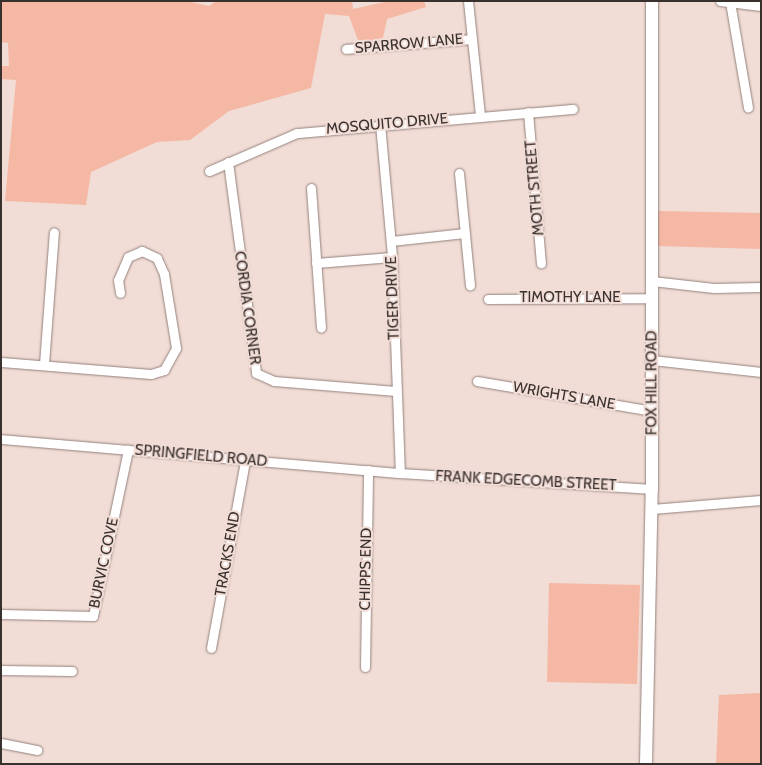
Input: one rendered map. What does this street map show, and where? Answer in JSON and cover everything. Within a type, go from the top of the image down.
[{"type":"main road","name":"FOX HILL ROAD","points":[[646,764],[652,509],[652,1]]},
{"type":"street","points":[[468,1],[480,116]]},
{"type":"street","points":[[720,1],[761,6]]},
{"type":"street","points":[[730,2],[748,107]]},
{"type":"street","name":"SPARROW LANE","points":[[346,49],[472,39]]},
{"type":"street","name":"MOSQUITO DRIVE","points":[[209,171],[297,133],[380,124],[573,109]]},
{"type":"street","name":"MOTH STREET","points":[[528,112],[541,263]]},
{"type":"street","name":"TIGER DRIVE","points":[[380,124],[392,257],[400,473]]},
{"type":"street","name":"CORDIA CORNER","points":[[228,162],[256,374],[274,381],[396,391]]},
{"type":"street","points":[[459,174],[470,285]]},
{"type":"street","points":[[310,188],[321,328]]},
{"type":"street","points":[[44,364],[54,232]]},
{"type":"street","points":[[391,241],[465,234]]},
{"type":"street","points":[[1,362],[151,374],[169,367],[176,341],[164,274],[157,258],[142,251],[128,257],[118,280],[120,293]]},
{"type":"street","points":[[316,263],[392,257]]},
{"type":"street","points":[[652,281],[714,288],[761,287]]},
{"type":"street","name":"TIMOTHY LANE","points":[[488,298],[652,298]]},
{"type":"street","points":[[652,360],[761,372]]},
{"type":"street","name":"WRIGHTS LANE","points":[[477,381],[652,411]]},
{"type":"street","name":"SPRINGFIELD ROAD","points":[[1,439],[400,473]]},
{"type":"street","name":"BURVIC COVE","points":[[1,614],[93,616],[128,450]]},
{"type":"street","name":"TRACKS END","points":[[211,648],[245,460]]},
{"type":"street","name":"CHIPPS END","points":[[365,667],[368,470]]},
{"type":"street","name":"FRANK EDGECOMB STREET","points":[[400,473],[652,489]]},
{"type":"street","points":[[652,509],[761,500]]},
{"type":"street","points":[[1,670],[72,671]]},
{"type":"street","points":[[1,742],[37,750]]},
{"type":"shaded area","points":[[1,1],[187,1],[209,6],[216,1],[352,1],[353,9],[389,1],[424,1],[426,7],[387,19],[383,38],[359,43],[349,16],[325,14],[311,88],[229,111],[190,140],[157,142],[91,172],[86,205],[5,201],[16,80],[1,79],[1,66],[9,66],[8,43],[1,42]]},
{"type":"shaded area","points":[[658,211],[761,213],[761,249],[657,246]]},
{"type":"shaded area","points":[[549,583],[640,585],[637,684],[547,682]]},
{"type":"shaded area","points":[[761,693],[761,764],[716,764],[719,695]]}]
